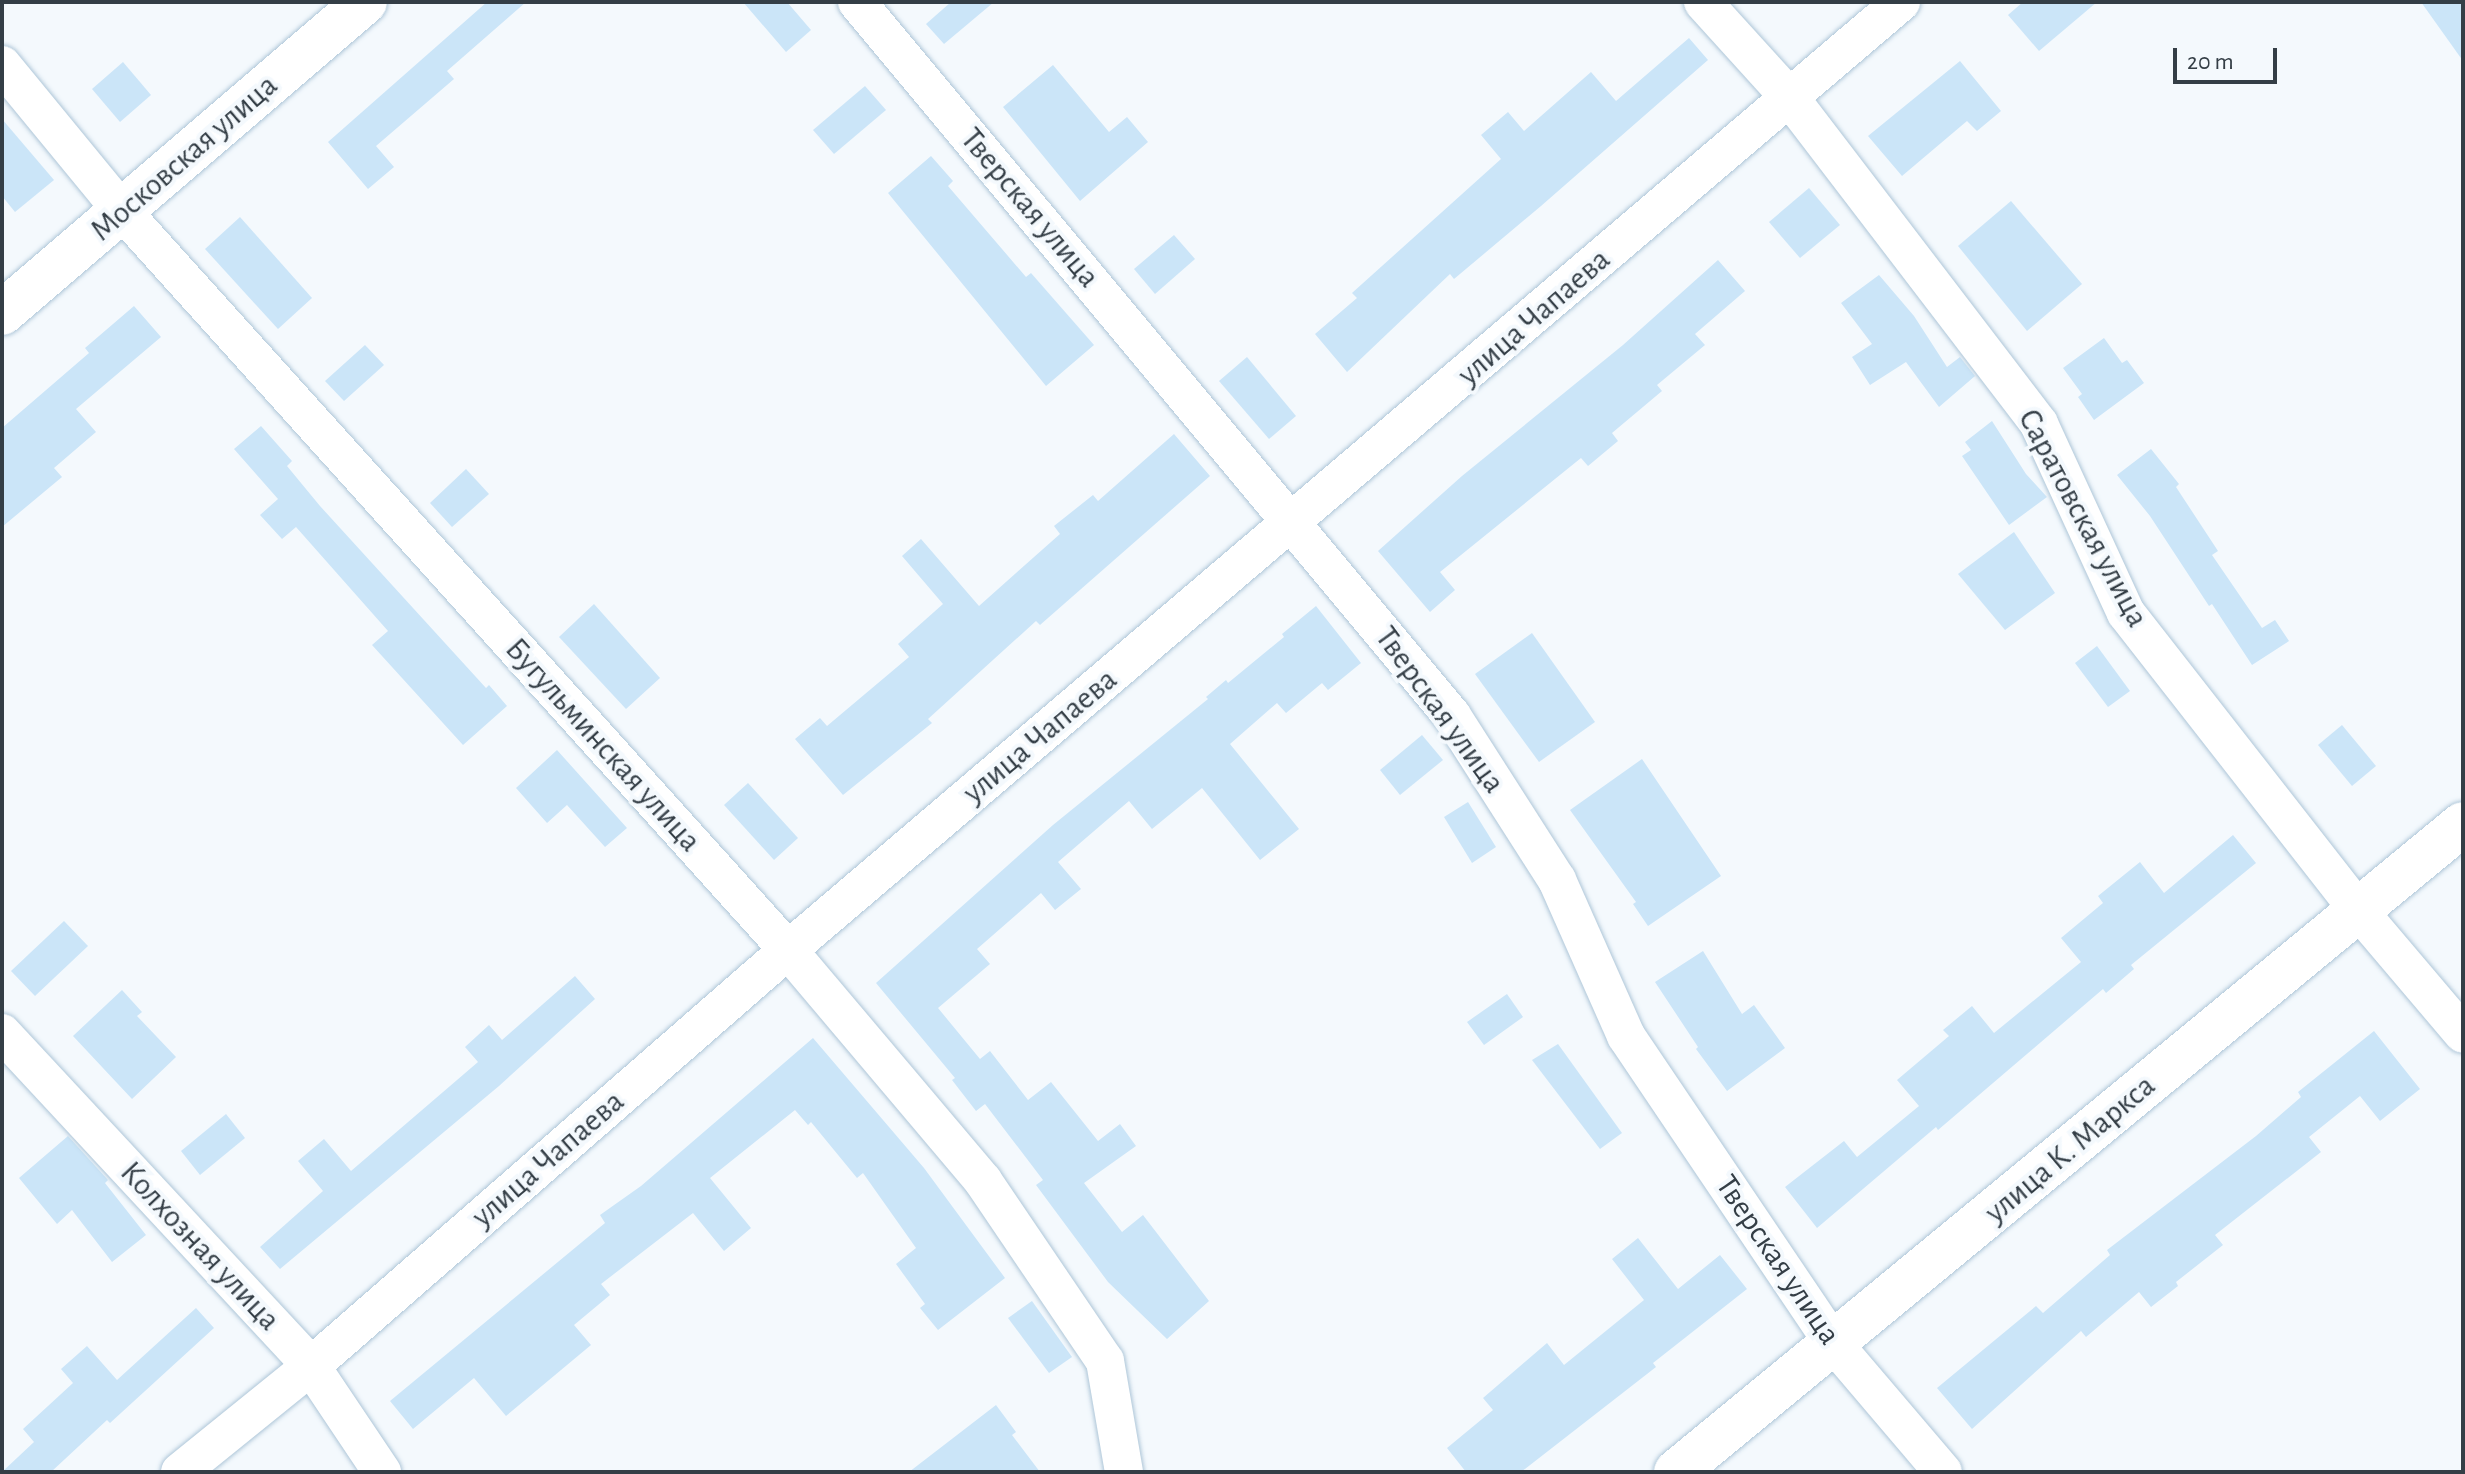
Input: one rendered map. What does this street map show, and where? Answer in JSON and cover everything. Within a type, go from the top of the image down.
[{"type":"main road","name":"Московская улица","points":[[2,313],[365,2]]},
{"type":"main road","name":"улица К. Маркса","points":[[1676,1472],[2463,824]]},
{"type":"street","name":"Тверская улица","points":[[857,2],[1294,522],[1452,716],[1557,880],[1626,1036],[1834,1344],[1943,1472]]},
{"type":"street","name":"Саратовская улица","points":[[1703,2],[1790,98],[2039,424],[2126,613],[2358,910],[2463,1034]]},
{"type":"street","name":"улица Чапаева","points":[[180,1472],[311,1366],[788,950],[1901,2]]},
{"type":"street","name":"Бугульминская улица","points":[[2,65],[122,211],[788,950],[983,1181],[1105,1361],[1124,1472]]},
{"type":"street","name":"Колхозная улица","points":[[2,1033],[311,1366],[382,1472]]},
{"type":"building","points":[[487,2],[526,2],[447,71],[454,79],[376,146],[394,167],[368,189],[328,142]]},
{"type":"building","points":[[743,2],[787,2],[811,30],[786,52]]},
{"type":"building","points":[[951,2],[994,2],[944,44],[926,24]]},
{"type":"building","points":[[2023,2],[2097,2],[2039,51],[2008,15]]},
{"type":"building","points":[[2421,2],[2463,2],[2463,61]]},
{"type":"building","points":[[1689,38],[1708,60],[1454,279],[1450,274],[1347,372],[1315,334],[1357,298],[1352,293],[1501,159],[1481,135],[1508,112],[1524,131],[1591,72],[1616,101]]},
{"type":"building","points":[[1960,61],[2001,111],[1977,131],[1967,121],[1902,176],[1868,136]]},
{"type":"building","points":[[123,62],[151,95],[120,122],[92,89]]},
{"type":"building","points":[[1053,65],[1109,132],[1127,117],[1148,142],[1080,201],[1003,107]]},
{"type":"building","points":[[865,86],[886,110],[834,154],[813,130]]},
{"type":"building","points":[[2,119],[54,180],[15,212],[2,196]]},
{"type":"building","points":[[931,156],[953,181],[948,186],[1026,277],[1031,273],[1094,345],[1046,386],[888,193]]},
{"type":"building","points":[[1809,188],[1840,225],[1800,258],[1769,222]]},
{"type":"building","points":[[2011,201],[2082,284],[2027,331],[1958,246]]},
{"type":"building","points":[[240,217],[312,298],[278,329],[205,249]]},
{"type":"building","points":[[1174,235],[1195,259],[1155,294],[1134,269]]},
{"type":"building","points":[[1718,260],[1745,291],[1695,334],[1705,345],[1657,385],[1662,391],[1612,433],[1618,441],[1588,466],[1581,458],[1440,572],[1455,590],[1430,612],[1378,551],[1462,476],[1623,345]]},
{"type":"building","points":[[1879,275],[1914,316],[1947,367],[1960,357],[1975,376],[1939,407],[1906,362],[1870,385],[1852,357],[1872,344],[1841,303]]},
{"type":"building","points":[[134,306],[161,337],[76,409],[96,432],[54,468],[62,477],[2,527],[2,428],[89,353],[85,348]]},
{"type":"building","points":[[2104,338],[2122,363],[2127,360],[2144,383],[2094,420],[2078,397],[2082,394],[2063,368]]},
{"type":"building","points":[[365,345],[384,365],[344,401],[325,381]]},
{"type":"building","points":[[1247,357],[1296,416],[1269,439],[1219,381]]},
{"type":"building","points":[[1992,421],[2026,474],[2047,497],[2009,525],[1962,456],[1971,450],[1965,442]]},
{"type":"building","points":[[261,426],[292,461],[287,466],[320,506],[486,688],[489,685],[507,706],[463,745],[372,645],[388,631],[296,527],[282,539],[260,515],[278,499],[234,449]]},
{"type":"building","points":[[1174,434],[1210,476],[1040,625],[1036,621],[928,719],[932,723],[843,795],[795,739],[820,718],[827,726],[909,657],[898,644],[943,604],[902,556],[921,539],[979,606],[1060,534],[1054,526],[1093,495],[1098,501]]},
{"type":"building","points":[[2151,449],[2179,484],[2176,487],[2218,551],[2212,555],[2262,628],[2275,620],[2289,641],[2252,665],[2150,516],[2117,475]]},
{"type":"building","points":[[466,469],[489,494],[452,527],[430,503]]},
{"type":"building","points":[[2014,532],[2055,593],[2005,630],[1958,574]]},
{"type":"building","points":[[594,604],[660,678],[626,709],[559,637]]},
{"type":"building","points":[[1316,606],[1361,663],[1328,690],[1322,683],[1286,713],[1277,703],[1230,744],[1299,829],[1260,860],[1202,788],[1152,829],[1129,801],[1058,862],[1081,889],[1055,910],[1041,893],[977,949],[990,964],[938,1008],[980,1059],[990,1051],[1028,1100],[1051,1082],[1098,1141],[1120,1124],[1136,1146],[1084,1183],[1122,1232],[1143,1215],[1209,1301],[1167,1339],[1108,1282],[1036,1185],[1043,1180],[985,1104],[976,1111],[952,1080],[955,1078],[876,983],[1053,825],[1208,699],[1206,697],[1226,680],[1228,683],[1284,637],[1282,634]]},
{"type":"building","points":[[1532,633],[1595,722],[1539,762],[1475,674]]},
{"type":"building","points":[[2097,646],[2130,691],[2108,707],[2075,663]]},
{"type":"building","points":[[2342,725],[2376,766],[2352,786],[2318,745]]},
{"type":"building","points":[[1422,735],[1443,760],[1400,795],[1380,770]]},
{"type":"building","points":[[557,750],[627,828],[605,847],[567,805],[547,823],[516,788]]},
{"type":"building","points":[[1642,759],[1721,876],[1648,926],[1633,904],[1636,902],[1570,810]]},
{"type":"building","points":[[748,783],[798,838],[774,860],[724,805]]},
{"type":"building","points":[[1468,802],[1496,847],[1472,863],[1444,817]]},
{"type":"building","points":[[2233,835],[2256,863],[2131,965],[2134,969],[2106,993],[2103,989],[1817,1228],[1785,1187],[1844,1141],[1857,1157],[1919,1106],[1897,1080],[1949,1036],[1943,1030],[1972,1006],[1994,1033],[2081,962],[2061,938],[2103,903],[2098,896],[2140,862],[2164,893]]},
{"type":"building","points":[[64,921],[88,946],[35,996],[11,971]]},
{"type":"building","points":[[1703,951],[1742,1014],[1754,1005],[1785,1048],[1727,1091],[1696,1049],[1698,1047],[1655,982]]},
{"type":"building","points":[[575,976],[595,999],[499,1086],[280,1269],[260,1247],[323,1191],[298,1161],[324,1139],[351,1171],[478,1062],[465,1047],[489,1025],[502,1040]]},
{"type":"building","points":[[122,990],[142,1012],[137,1016],[176,1057],[132,1099],[73,1036]]},
{"type":"building","points":[[1507,994],[1523,1017],[1484,1045],[1467,1022]]},
{"type":"building","points":[[2374,1031],[2420,1089],[2380,1121],[2360,1096],[2309,1137],[2321,1152],[2215,1235],[2223,1245],[2176,1282],[2178,1286],[2151,1307],[2139,1292],[2086,1337],[2081,1331],[1972,1429],[1937,1388],[2036,1306],[2043,1313],[2110,1255],[2107,1250],[2256,1136],[2301,1097],[2298,1092]]},
{"type":"building","points":[[813,1038],[924,1168],[1005,1278],[938,1330],[920,1308],[925,1304],[896,1264],[916,1248],[863,1173],[857,1178],[811,1122],[808,1125],[795,1110],[710,1178],[751,1228],[724,1251],[693,1213],[601,1284],[610,1295],[574,1325],[591,1345],[506,1416],[474,1378],[413,1429],[390,1401],[605,1223],[600,1215],[641,1186]]},
{"type":"building","points":[[1558,1044],[1622,1133],[1600,1149],[1532,1060]]},
{"type":"building","points":[[226,1114],[245,1138],[200,1175],[181,1151]]},
{"type":"building","points":[[68,1136],[108,1180],[105,1183],[146,1235],[112,1262],[72,1210],[57,1224],[19,1178]]},
{"type":"building","points":[[1638,1238],[1678,1289],[1720,1255],[1747,1289],[1653,1363],[1656,1367],[1521,1472],[1466,1472],[1447,1448],[1493,1410],[1483,1398],[1547,1343],[1564,1365],[1644,1300],[1612,1259]]},
{"type":"building","points":[[1032,1301],[1072,1357],[1049,1373],[1008,1318]]},
{"type":"building","points":[[196,1308],[214,1328],[110,1423],[107,1420],[51,1472],[2,1472],[34,1442],[23,1429],[73,1383],[61,1369],[87,1346],[117,1380]]},
{"type":"building","points":[[996,1405],[1016,1432],[1012,1435],[1040,1472],[909,1472]]}]
